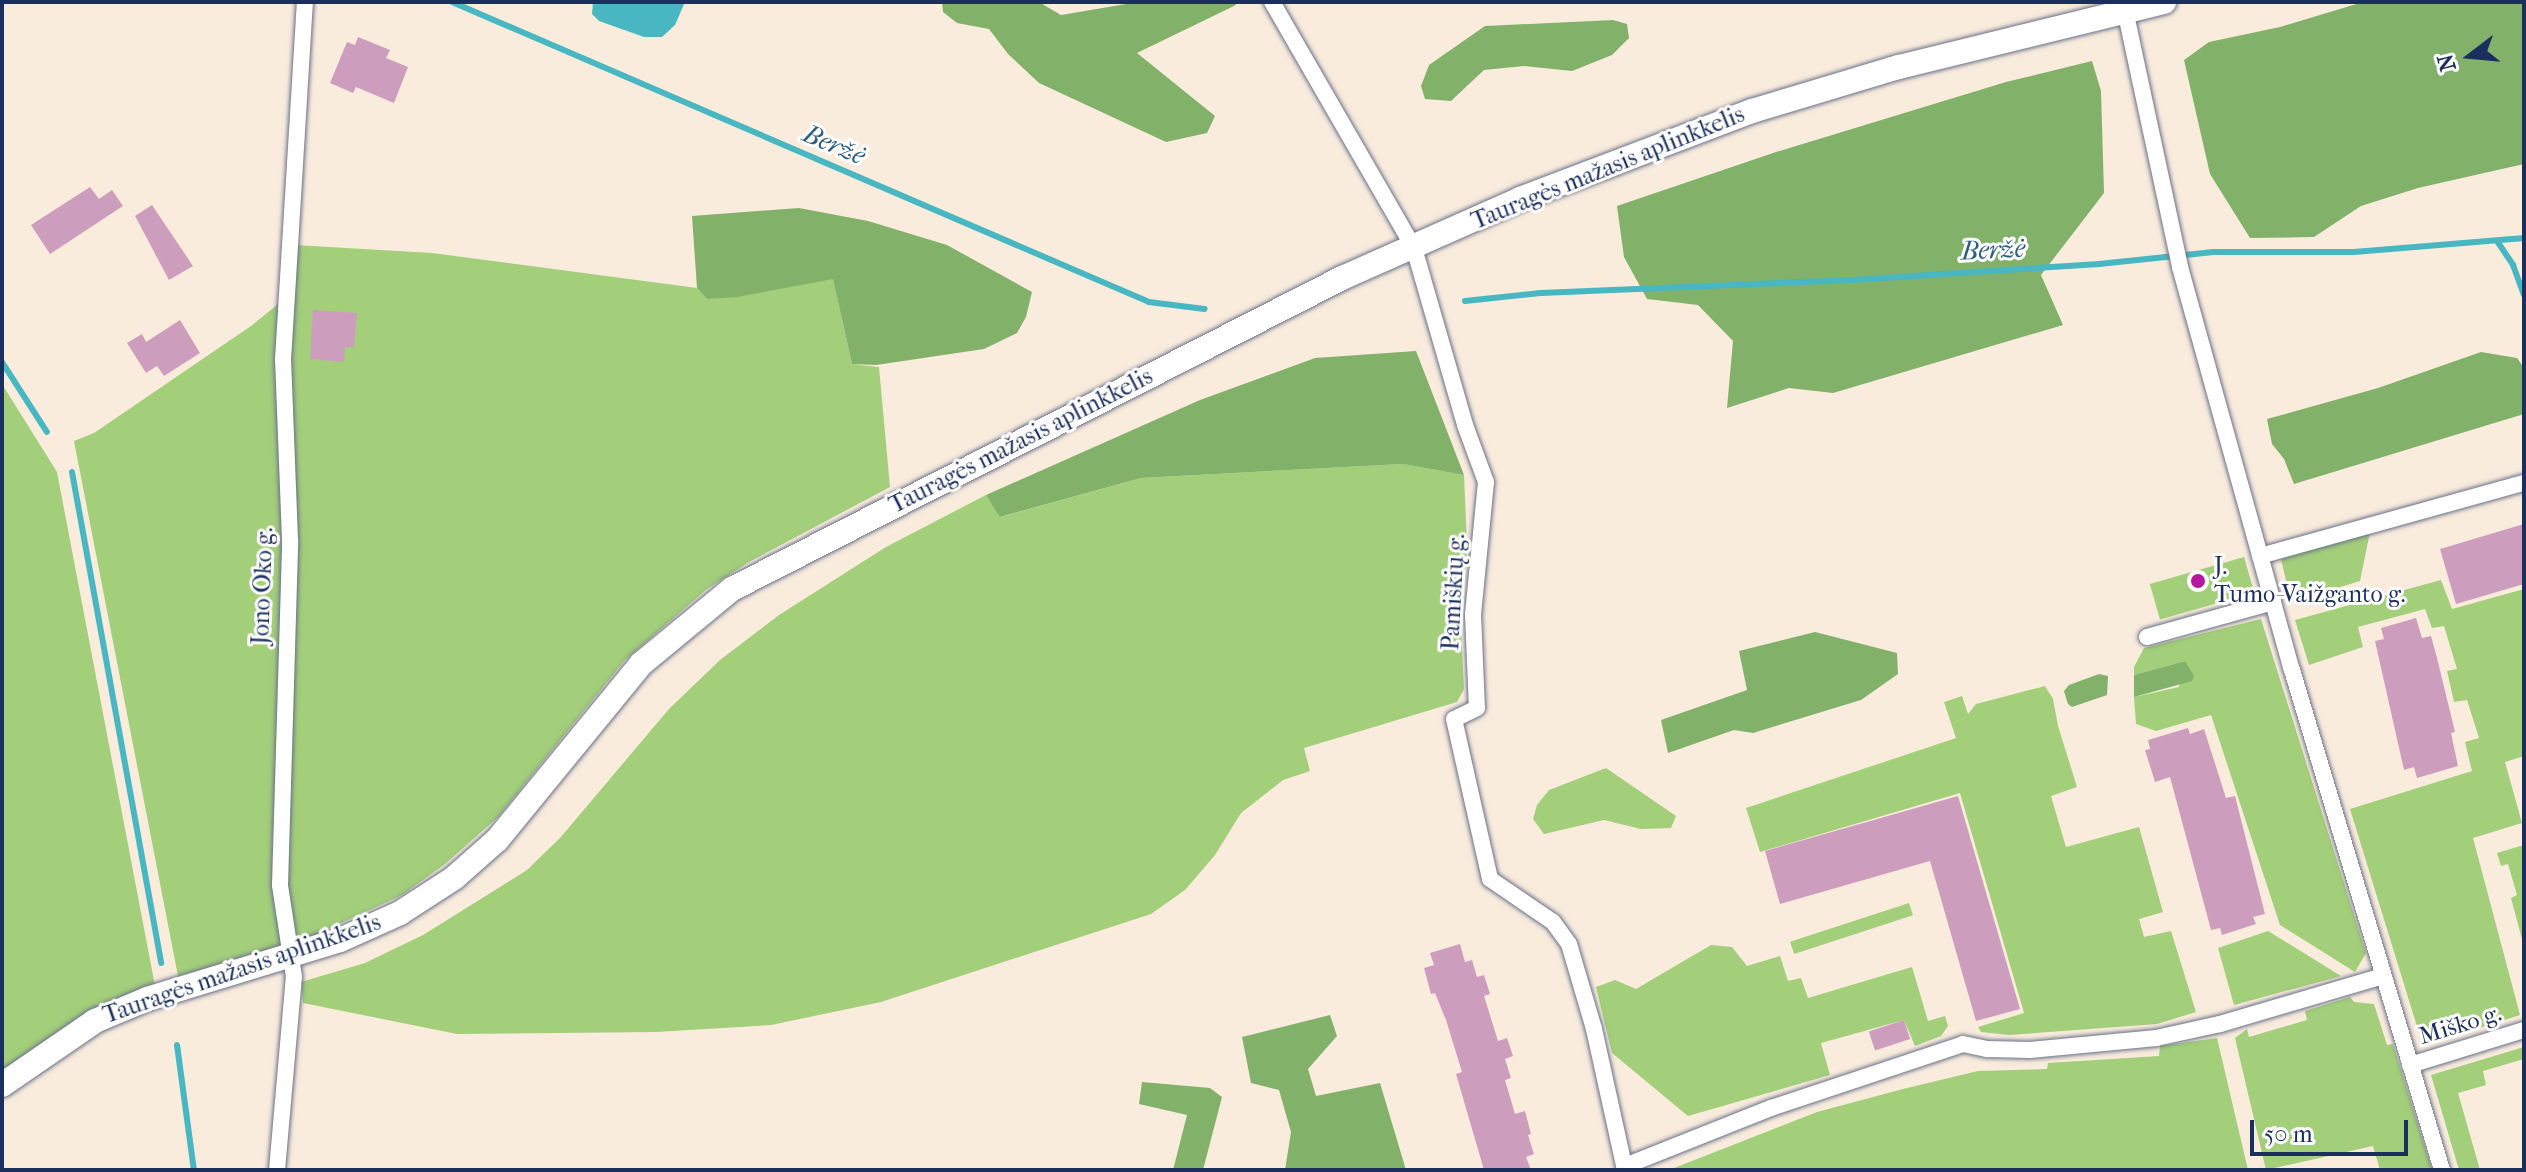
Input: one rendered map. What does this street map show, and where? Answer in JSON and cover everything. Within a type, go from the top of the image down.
[{"type":"main road","name":"Tauragės mažasis aplinkkelis","points":[[2,1085],[95,1021],[147,999],[340,940],[400,913],[454,878],[497,840],[641,664],[732,589],[1342,278],[1520,199],[1752,111],[1899,67],[2164,2]]},
{"type":"street","name":"Jono Oko g.","points":[[277,1170],[294,995],[292,956],[280,885],[290,540],[283,373],[305,2]]},
{"type":"street","name":"Pamiškių g.","points":[[1272,2],[1414,248],[1465,425],[1486,482],[1473,614],[1477,708],[1454,719],[1490,879],[1553,922],[1569,944],[1594,1029],[1625,1168]]},
{"type":"street","points":[[2125,10],[2180,267],[2273,602],[2442,1170]]},
{"type":"street","points":[[2260,556],[2524,483]]},
{"type":"street","points":[[2147,637],[2273,602]]},
{"type":"street","points":[[1625,1168],[1771,1108],[1963,1044],[1987,1049],[2030,1050],[2156,1038],[2220,1024],[2383,976]]},
{"type":"street","name":"Miško g.","points":[[2410,1065],[2524,1030]]},
{"type":"green space","points":[[942,2],[1039,2],[1061,15],[1138,2],[1234,2],[1236,5],[1137,53],[1215,116],[1207,133],[1166,142],[1039,83],[1008,54],[989,29],[957,23],[943,12]]},
{"type":"green space","points":[[2363,2],[2524,2],[2524,164],[2418,188],[2361,206],[2314,237],[2250,238],[2210,174],[2184,60],[2209,42],[2280,27]]},
{"type":"green space","points":[[1613,20],[1627,24],[1629,38],[1612,55],[1572,71],[1524,66],[1484,70],[1451,101],[1425,99],[1421,86],[1429,65],[1485,26]]},
{"type":"green space","points":[[2092,61],[2101,91],[2104,193],[2041,275],[2063,325],[1833,393],[1789,388],[1727,408],[1733,341],[1698,305],[1647,299],[1624,257],[1617,206],[1776,152],[2006,82]]},
{"type":"green space","points":[[799,208],[868,221],[947,245],[1032,292],[1026,317],[1017,333],[984,349],[876,365],[852,364],[833,279],[737,297],[707,299],[697,288],[692,216]]},
{"type":"green space","points":[[295,245],[432,253],[697,288],[707,299],[833,278],[852,364],[879,367],[890,487],[749,562],[707,589],[625,660],[498,817],[445,864],[402,895],[315,935],[259,955],[178,976],[74,441],[94,433],[251,326],[293,292]]},
{"type":"green space","points":[[1416,351],[1464,475],[1403,464],[1141,478],[1000,517],[986,495],[1200,400],[1315,358]]},
{"type":"green space","points":[[2481,352],[2517,358],[2524,368],[2524,414],[2294,484],[2284,459],[2272,444],[2267,419],[2378,388]]},
{"type":"green space","points":[[2,384],[57,472],[155,986],[2,1073]]},
{"type":"green space","points":[[1403,464],[1464,475],[1467,545],[1461,629],[1464,689],[1457,702],[1304,748],[1310,771],[1283,780],[1241,813],[1215,855],[1185,890],[1151,914],[881,1002],[771,1025],[656,1032],[457,1034],[303,1003],[301,982],[365,963],[423,935],[527,870],[560,838],[669,709],[720,660],[779,615],[886,547],[986,495],[1001,517],[1141,478]]},
{"type":"green space","points":[[2370,532],[2360,581],[2291,602],[2281,559]]},
{"type":"green space","points":[[2244,557],[2254,593],[2160,620],[2150,584]]},
{"type":"green space","points":[[2441,580],[2452,609],[2524,589],[2524,756],[2505,762],[2522,823],[2473,838],[2520,1015],[2423,1046],[2350,809],[2472,771],[2465,742],[2479,738],[2467,700],[2454,702],[2447,671],[2457,669],[2444,626],[2432,628],[2425,609],[2358,627],[2363,647],[2309,665],[2295,620]]},
{"type":"green space","points":[[2261,619],[2366,953],[2355,972],[2280,925],[2211,715],[2156,731],[2136,724],[2134,697],[2179,687],[2185,661],[2134,675],[2134,667],[2144,648]]},
{"type":"green space","points":[[1815,632],[1897,653],[1898,674],[1861,700],[1753,733],[1734,730],[1668,753],[1661,720],[1747,690],[1739,651]]},
{"type":"green space","points":[[2185,661],[2194,676],[2192,681],[2134,697],[2134,675]]},
{"type":"green space","points":[[2099,674],[2108,676],[2107,695],[2072,707],[2068,704],[2064,691],[2069,685]]},
{"type":"green space","points":[[2045,686],[2053,699],[2077,787],[2051,796],[2066,847],[2139,827],[2163,912],[2139,919],[2144,937],[2171,931],[2196,1012],[2157,1024],[2009,1035],[1981,1032],[1978,1027],[2024,1013],[1960,793],[1760,852],[1746,808],[1956,738],[1944,702],[1962,696],[1968,714],[1976,704]]},
{"type":"green space","points":[[1606,768],[1676,816],[1671,828],[1641,829],[1604,820],[1544,834],[1533,819],[1537,805],[1549,790]]},
{"type":"green space","points":[[2524,845],[2524,947],[2511,898],[2517,895],[2508,864],[2501,866],[2497,853]]},
{"type":"green space","points":[[1909,903],[1913,915],[1794,954],[1790,942]]},
{"type":"green space","points":[[2268,931],[2341,976],[2234,1005],[2218,948]]},
{"type":"green space","points":[[1711,945],[1732,947],[1747,966],[1780,956],[1788,981],[1801,978],[1808,998],[1912,967],[1928,1021],[1945,1016],[1948,1026],[1941,1036],[1915,1046],[1904,1020],[1821,1043],[1830,1075],[1688,1116],[1612,1053],[1596,987],[1615,980],[1636,989]]},
{"type":"green space","points":[[2350,997],[2354,1002],[2374,1004],[2387,1045],[2393,1044],[2432,1170],[2380,1170],[2373,1146],[2266,1170],[2235,1038],[2247,1029],[2249,1037],[2307,1020],[2305,1011]]},
{"type":"green space","points":[[1330,1015],[1337,1036],[1308,1069],[1316,1096],[1380,1083],[1406,1170],[1285,1170],[1291,1132],[1279,1090],[1251,1083],[1242,1037]]},
{"type":"green space","points":[[2217,1038],[2248,1170],[1669,1170],[1817,1112],[1903,1089],[1978,1071],[2047,1069],[2048,1063],[2159,1056],[2160,1046]]},
{"type":"green space","points":[[2524,1047],[2524,1059],[2483,1071],[2486,1085],[2458,1093],[2480,1170],[2459,1170],[2431,1075]]},
{"type":"green space","points":[[1142,1082],[1210,1088],[1222,1097],[1203,1170],[1173,1170],[1187,1115],[1139,1104]]},
{"type":"water","points":[[593,2],[685,2],[675,25],[662,37],[644,37],[599,21],[592,14]]},
{"type":"building","points":[[358,37],[390,50],[386,58],[408,67],[394,103],[356,87],[353,93],[330,83],[347,42],[355,45]]},
{"type":"building","points":[[90,187],[99,199],[112,190],[123,206],[50,254],[31,225]]},
{"type":"building","points":[[152,205],[193,266],[169,280],[135,216]]},
{"type":"building","points":[[313,310],[357,313],[354,348],[345,347],[344,362],[310,359]]},
{"type":"building","points":[[180,320],[200,353],[164,376],[157,366],[146,373],[127,343],[142,334],[146,342]]},
{"type":"building","points":[[2524,524],[2524,584],[2456,604],[2440,549]]},
{"type":"building","points":[[2416,618],[2422,638],[2431,636],[2455,732],[2451,733],[2458,766],[2417,778],[2414,767],[2404,770],[2375,641],[2384,639],[2381,628]]},
{"type":"building","points":[[2188,728],[2190,734],[2204,729],[2226,798],[2235,796],[2265,914],[2253,917],[2256,924],[2222,935],[2220,928],[2211,930],[2170,777],[2155,782],[2145,750],[2150,749],[2148,740]]},
{"type":"building","points":[[1958,796],[2020,1009],[1976,1021],[1930,861],[1780,904],[1765,851]]},
{"type":"building","points":[[1460,944],[1465,962],[1472,960],[1477,977],[1484,975],[1490,994],[1484,996],[1498,1041],[1507,1038],[1513,1056],[1505,1059],[1511,1078],[1505,1080],[1515,1114],[1525,1111],[1534,1154],[1526,1157],[1531,1170],[1484,1170],[1456,1074],[1462,1072],[1446,1020],[1435,993],[1431,994],[1424,968],[1434,965],[1430,953]]},
{"type":"building","points":[[1904,1020],[1910,1039],[1875,1050],[1869,1031]]},
{"type":"waterway","name":"Beržė","points":[[452,2],[1149,302],[1205,309]]},
{"type":"waterway","name":"Beržė","points":[[1465,301],[1541,293],[1852,280],[2099,264],[2213,252],[2354,252],[2524,238]]},
{"type":"waterway","points":[[2497,241],[2513,265],[2524,295]]},
{"type":"waterway","points":[[2,362],[47,432]]},
{"type":"waterway","points":[[72,472],[161,963]]},
{"type":"waterway","points":[[177,1045],[194,1170]]},
{"type":"place","name":"J. Tumo-Vaižganto g.","points":[[2198,581]]}]
